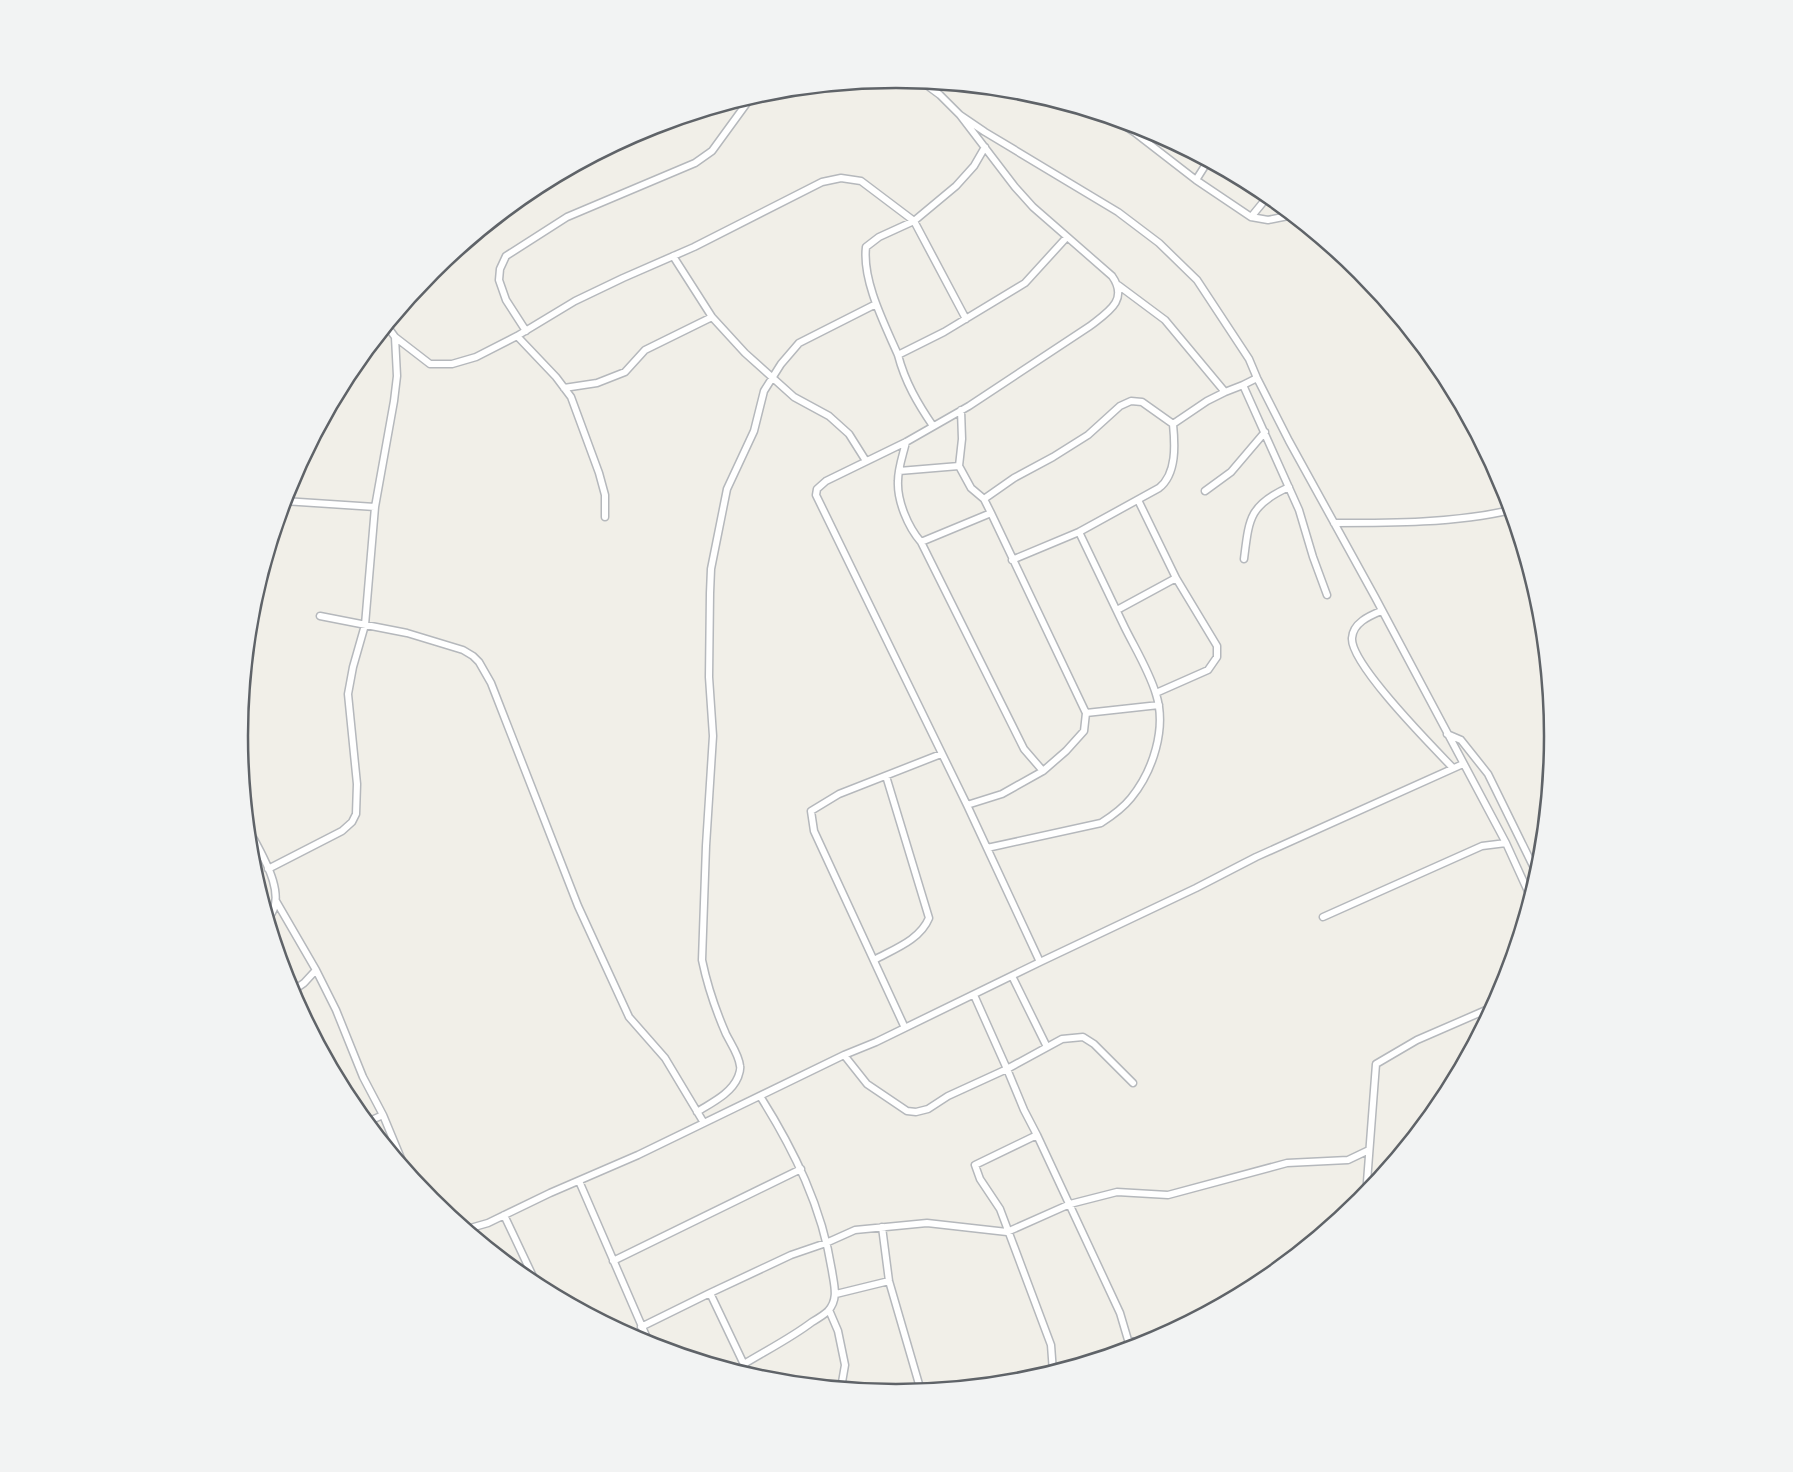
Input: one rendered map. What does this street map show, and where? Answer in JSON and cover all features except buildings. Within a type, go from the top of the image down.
[{"type":"street","points":[[932,89],[960,115],[1033,207],[1066,238],[1112,276],[1118,285],[1165,320],[1225,392]]},
{"type":"street","points":[[526,331],[506,300],[499,280],[500,268],[506,256],[567,217],[695,164],[712,151],[745,106]]},
{"type":"street","points":[[960,115],[1118,212],[1159,243],[1197,280],[1249,359],[1289,441],[1506,843],[1527,889]]},
{"type":"street","points":[[1146,137],[1196,180],[1252,218],[1268,220],[1285,217]]},
{"type":"street","points":[[933,426],[914,397],[876,304],[865,258],[866,247],[879,237],[914,221],[956,186],[974,166],[985,147]]},
{"type":"street","points":[[1196,180],[1205,166]]},
{"type":"street","points":[[390,331],[395,337],[430,364],[452,364],[476,357],[518,336],[575,301],[702,243],[822,182],[841,178],[861,181],[914,221],[966,318]]},
{"type":"street","points":[[1252,218],[1264,202]]},
{"type":"street","points":[[898,356],[1025,282],[1066,238]]},
{"type":"street","points":[[673,256],[712,317],[745,353],[794,397],[829,416],[849,434],[866,461]]},
{"type":"street","points":[[1040,962],[942,754],[816,495],[817,489],[826,480],[906,442],[961,410],[1090,326],[1108,312],[1117,301],[1120,294],[1118,285]]},
{"type":"street","points":[[697,1112],[726,1093],[739,1076],[740,1067],[721,1020],[702,960],[706,846],[714,736],[710,677],[711,569],[727,489],[754,431],[764,391],[781,364],[798,343],[876,304]]},
{"type":"street","points":[[564,388],[597,383],[625,372],[645,350],[712,317]]},
{"type":"street","points":[[518,336],[571,397],[599,473],[605,495],[604,516]]},
{"type":"street","points":[[268,869],[342,831],[352,822],[356,814],[357,784],[348,694],[353,667],[365,625],[375,507],[397,376],[395,337]]},
{"type":"street","points":[[1173,424],[1207,401],[1257,378]]},
{"type":"street","points":[[1243,385],[1299,510],[1312,557],[1327,595]]},
{"type":"street","points":[[984,499],[1014,478],[1088,435],[1120,406],[1131,401],[1142,402],[1173,424],[1176,448],[1167,482],[1079,532],[1012,560]]},
{"type":"street","points":[[961,410],[962,439],[958,466],[971,488],[984,499],[1086,713],[1084,731],[1066,751],[1043,771],[1002,794],[966,806]]},
{"type":"street","points":[[1206,492],[1231,472],[1265,432]]},
{"type":"street","points":[[906,442],[899,471],[898,492],[913,533],[921,542],[1024,749],[1043,771]]},
{"type":"street","points":[[899,471],[958,466]]},
{"type":"street","points":[[1244,559],[1249,525],[1255,511],[1271,495],[1289,487]]},
{"type":"street","points":[[1138,500],[1176,578],[1218,646],[1217,657],[1208,670],[1156,693]]},
{"type":"street","points":[[292,502],[375,507]]},
{"type":"street","points":[[1334,523],[1370,523],[1475,516],[1505,511]]},
{"type":"street","points":[[921,542],[991,513]]},
{"type":"street","points":[[987,848],[1102,823],[1130,798],[1148,769],[1160,733],[1159,705],[1156,693],[1142,660],[1079,532]]},
{"type":"street","points":[[1117,610],[1176,578]]},
{"type":"street","points":[[1381,611],[1354,627],[1351,639],[1356,653],[1369,674],[1453,768]]},
{"type":"street","points":[[320,616],[407,633],[463,650],[479,662],[491,684],[578,906],[630,1017],[665,1058],[704,1123]]},
{"type":"street","points":[[1086,713],[1159,705]]},
{"type":"street","points":[[1447,734],[1461,740],[1488,774],[1533,865]]},
{"type":"street","points":[[904,1028],[814,831],[811,811],[839,794],[942,754]]},
{"type":"street","points":[[473,1227],[488,1223],[638,1155],[1196,888],[1256,857],[1463,764]]},
{"type":"street","points":[[874,960],[920,934],[929,918],[886,776]]},
{"type":"street","points":[[1323,917],[1482,846],[1506,843]]},
{"type":"street","points":[[258,848],[275,885],[276,901],[273,913]]},
{"type":"street","points":[[276,901],[316,970],[336,1010],[363,1077],[397,1150]]},
{"type":"street","points":[[298,987],[316,970]]},
{"type":"street","points":[[1012,976],[1047,1047]]},
{"type":"street","points":[[974,995],[1024,1110],[1120,1313],[1128,1340]]},
{"type":"street","points":[[1367,1182],[1376,1064],[1417,1040],[1483,1011]]},
{"type":"street","points":[[844,1055],[866,1084],[907,1111],[916,1112],[928,1109],[948,1096],[1007,1069],[1062,1039],[1083,1037],[1094,1044],[1132,1083]]},
{"type":"street","points":[[710,1293],[744,1364],[801,1330],[829,1310],[836,1294],[817,1208],[782,1130],[760,1096]]},
{"type":"street","points":[[374,1119],[383,1116]]},
{"type":"street","points":[[1037,1135],[975,1165],[980,1178],[1000,1209],[1007,1232],[1051,1345],[1052,1365]]},
{"type":"street","points":[[642,1328],[710,1293],[791,1255],[826,1243],[855,1230],[927,1223],[1007,1232],[1070,1204],[1117,1192],[1168,1195],[1287,1163],[1348,1160],[1369,1150]]},
{"type":"street","points":[[613,1261],[801,1169]]},
{"type":"street","points":[[579,1181],[645,1333]]},
{"type":"street","points":[[504,1215],[530,1271]]},
{"type":"street","points":[[882,1227],[888,1281],[919,1383]]},
{"type":"street","points":[[836,1294],[888,1281]]},
{"type":"street","points":[[829,1310],[838,1331],[844,1365],[842,1382]]}]
